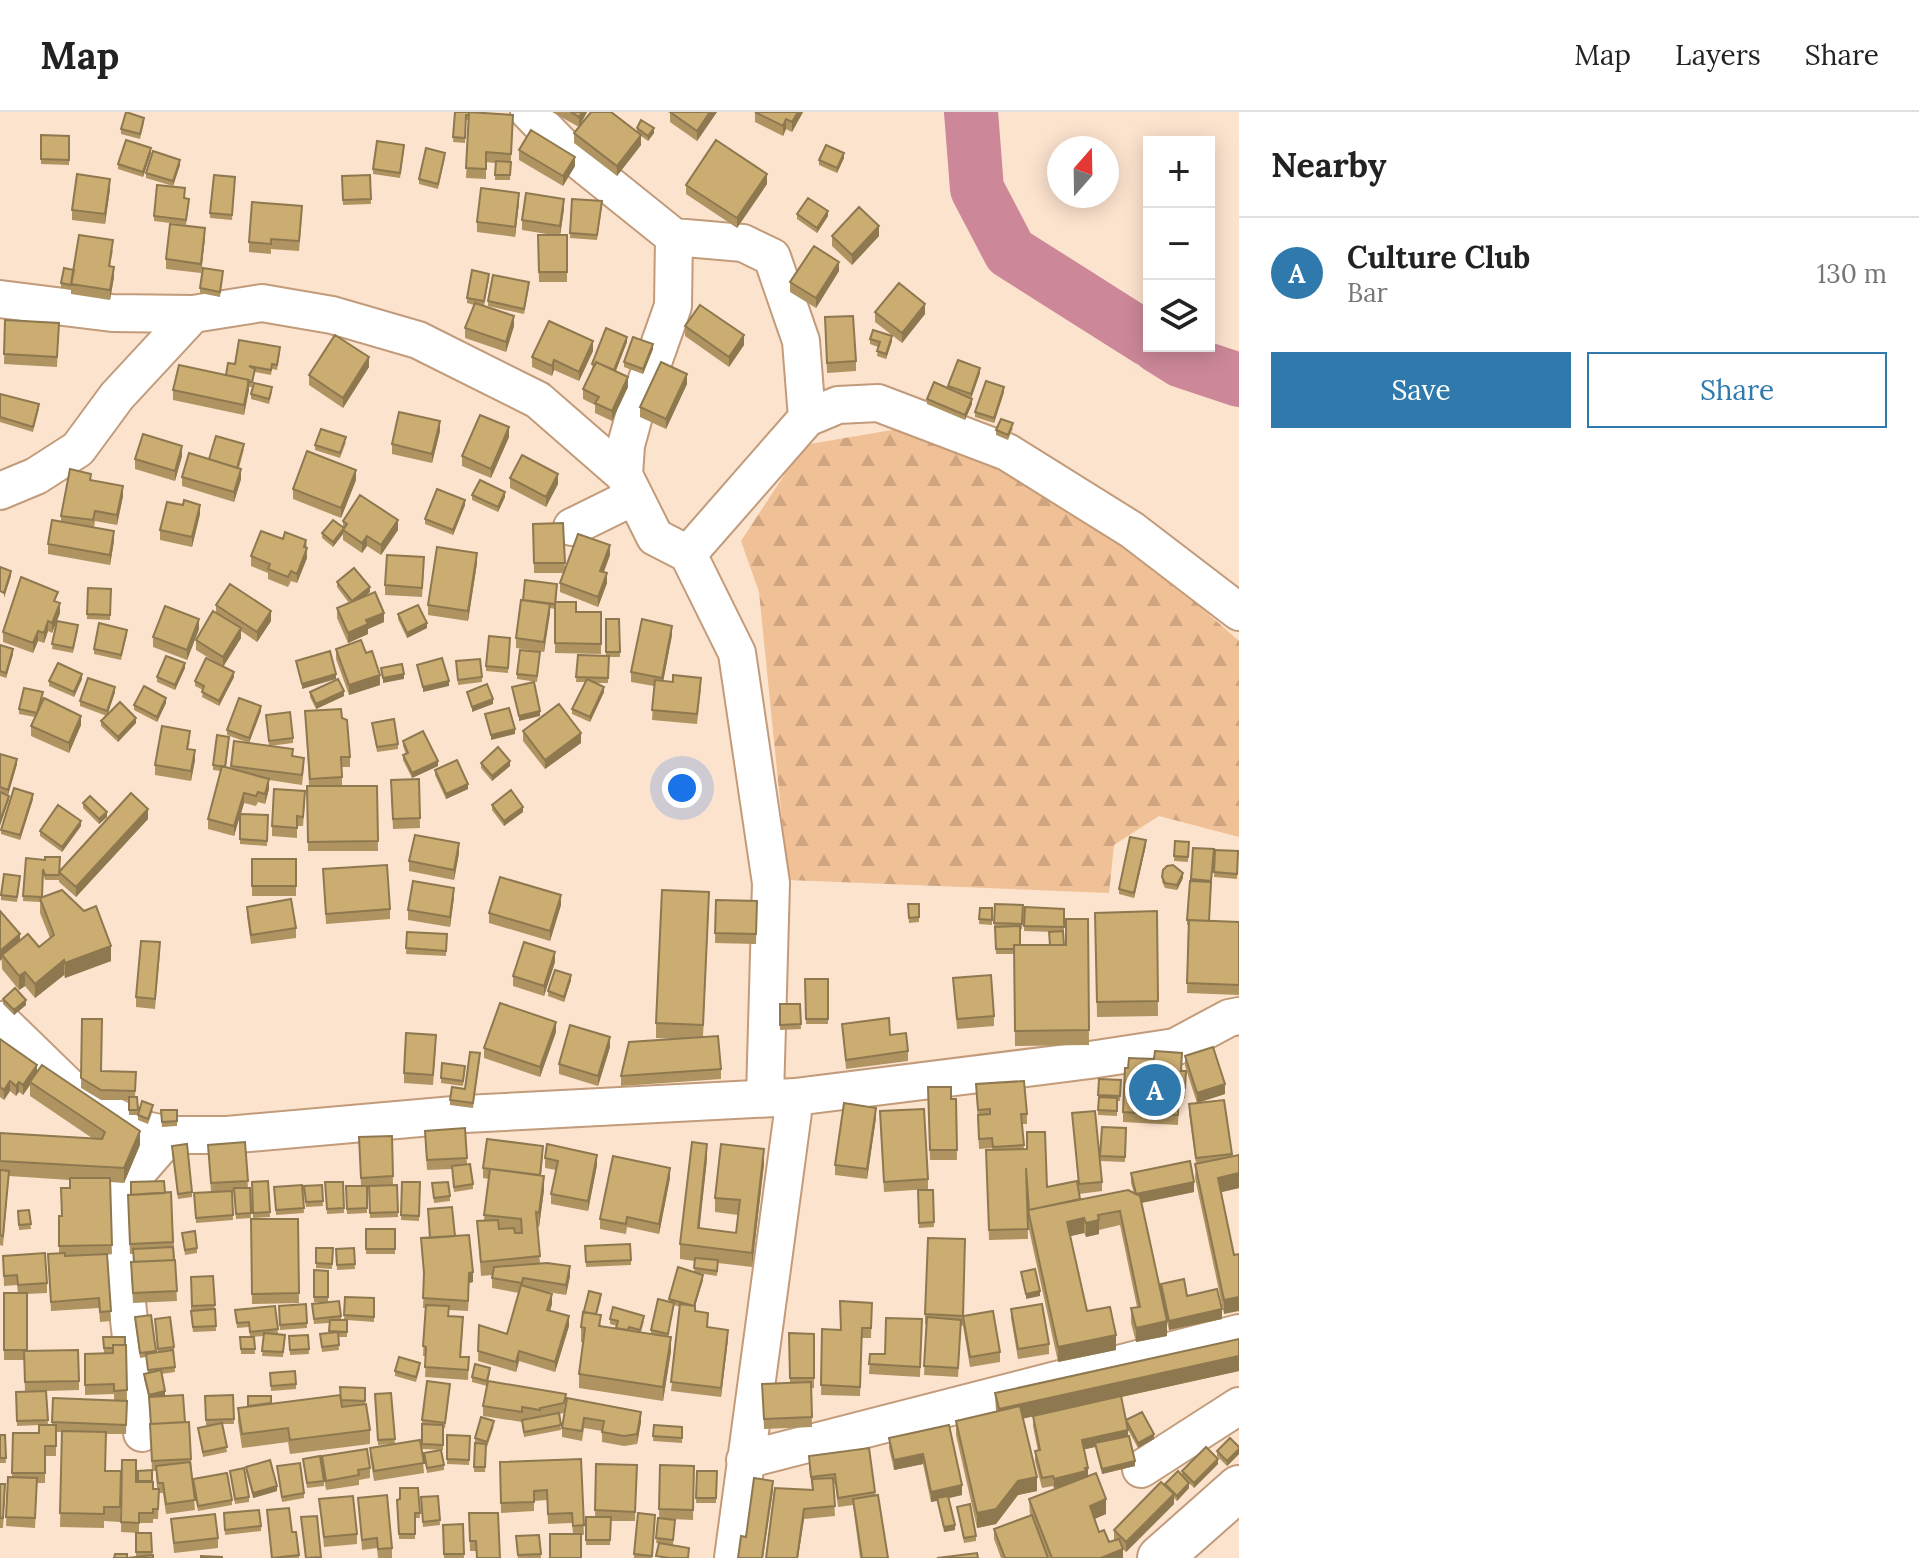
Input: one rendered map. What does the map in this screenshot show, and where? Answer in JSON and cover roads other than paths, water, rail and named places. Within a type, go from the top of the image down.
[{"type":"main road","points":[[1160,1558],[1239,1488]]},
{"type":"street","points":[[529,112],[567,151],[674,237],[743,243],[772,257],[801,341],[807,418]]},
{"type":"street","points":[[628,486],[626,445],[673,306],[674,237]]},
{"type":"street","points":[[0,299],[112,313],[193,314],[262,303],[332,315],[418,340],[538,400],[628,486],[655,537],[688,554],[737,653],[771,883],[780,1097],[760,1365],[733,1558]]},
{"type":"street","points":[[0,491],[36,476],[78,449],[117,396],[193,314]]},
{"type":"street","points":[[688,554],[807,418],[838,405],[878,403],[1007,452],[1132,530],[1239,612]]},
{"type":"street","points":[[572,527],[628,486]]},
{"type":"street","points":[[0,1020],[71,1089],[108,1113],[140,1129],[170,1135],[227,1135],[465,1114],[780,1097],[1175,1047],[1229,1018],[1239,1016]]},
{"type":"street","points":[[142,1433],[123,1268],[123,1195],[129,1182],[170,1135]]},
{"type":"street","points":[[745,1460],[1239,1333]]},
{"type":"street","points":[[1141,1469],[1239,1406]]},
{"type":"waterway","points":[[971,112],[977,189],[1010,252],[1143,336]]},
{"type":"waterway","points":[[1168,352],[1182,361],[1239,380]]},
{"type":"place","name":"Culture Club","points":[[1155,1090]]}]
